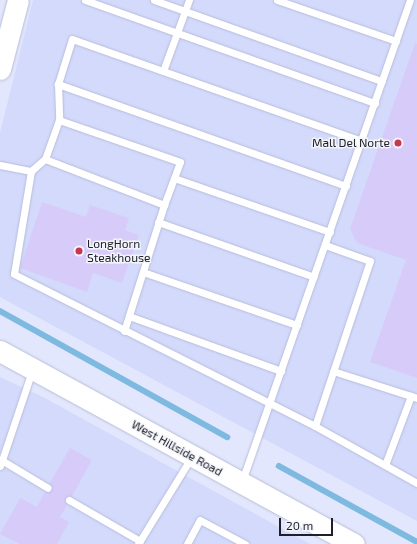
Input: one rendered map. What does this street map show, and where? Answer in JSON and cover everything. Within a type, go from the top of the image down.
[{"type":"street","points":[[0,69],[18,0]]},
{"type":"street","name":"West Hillside Road","points":[[0,351],[242,483],[344,541]]},
{"type":"lane","points":[[85,0],[375,103]]},
{"type":"lane","points":[[154,0],[382,81]]},
{"type":"lane","points":[[164,71],[189,0]]},
{"type":"lane","points":[[277,0],[396,41]]},
{"type":"lane","points":[[242,483],[410,0]]},
{"type":"lane","points":[[362,141],[72,39],[58,84],[59,120],[45,159],[31,171],[14,274],[269,406],[314,426],[417,483]]},
{"type":"lane","points":[[58,84],[346,186]]},
{"type":"lane","points":[[59,120],[180,162],[158,222],[124,331]]},
{"type":"lane","points":[[45,159],[164,205]]},
{"type":"lane","points":[[0,165],[31,171]]},
{"type":"lane","points":[[174,178],[330,232]]},
{"type":"lane","points":[[158,222],[314,277]]},
{"type":"lane","points":[[314,426],[370,261],[325,245]]},
{"type":"lane","points":[[143,272],[297,325]]},
{"type":"lane","points":[[129,316],[281,371]]},
{"type":"lane","points":[[33,369],[1,463],[48,488]]},
{"type":"lane","points":[[333,371],[414,397],[385,465]]},
{"type":"lane","points":[[70,500],[139,542],[192,456]]},
{"type":"lane","points":[[187,544],[200,520],[245,544]]},
{"type":"shaded area","points":[[33,0],[417,0],[417,521],[0,297],[0,133]]},
{"type":"shaded area","points":[[0,377],[43,397],[310,544],[0,544]]},
{"type":"building","name":"Mall Del Norte","points":[[415,43],[417,44],[417,378],[370,362],[406,260],[357,243],[350,229]]},
{"type":"building","name":"LongHorn Steakhouse","points":[[42,202],[86,217],[90,205],[129,218],[125,230],[139,235],[122,283],[93,273],[87,292],[20,268]]},
{"type":"building","points":[[70,448],[92,460],[72,496],[65,498],[67,505],[60,517],[69,522],[57,544],[20,544],[0,534],[20,498],[37,507],[45,492],[52,491],[50,483]]},
{"type":"waterway","points":[[0,311],[227,437]]},
{"type":"waterway","points":[[279,466],[417,542]]},
{"type":"place","name":"Mall Del Norte","points":[[398,143]]},
{"type":"place","name":"LongHorn Steakhouse","points":[[79,251]]}]
